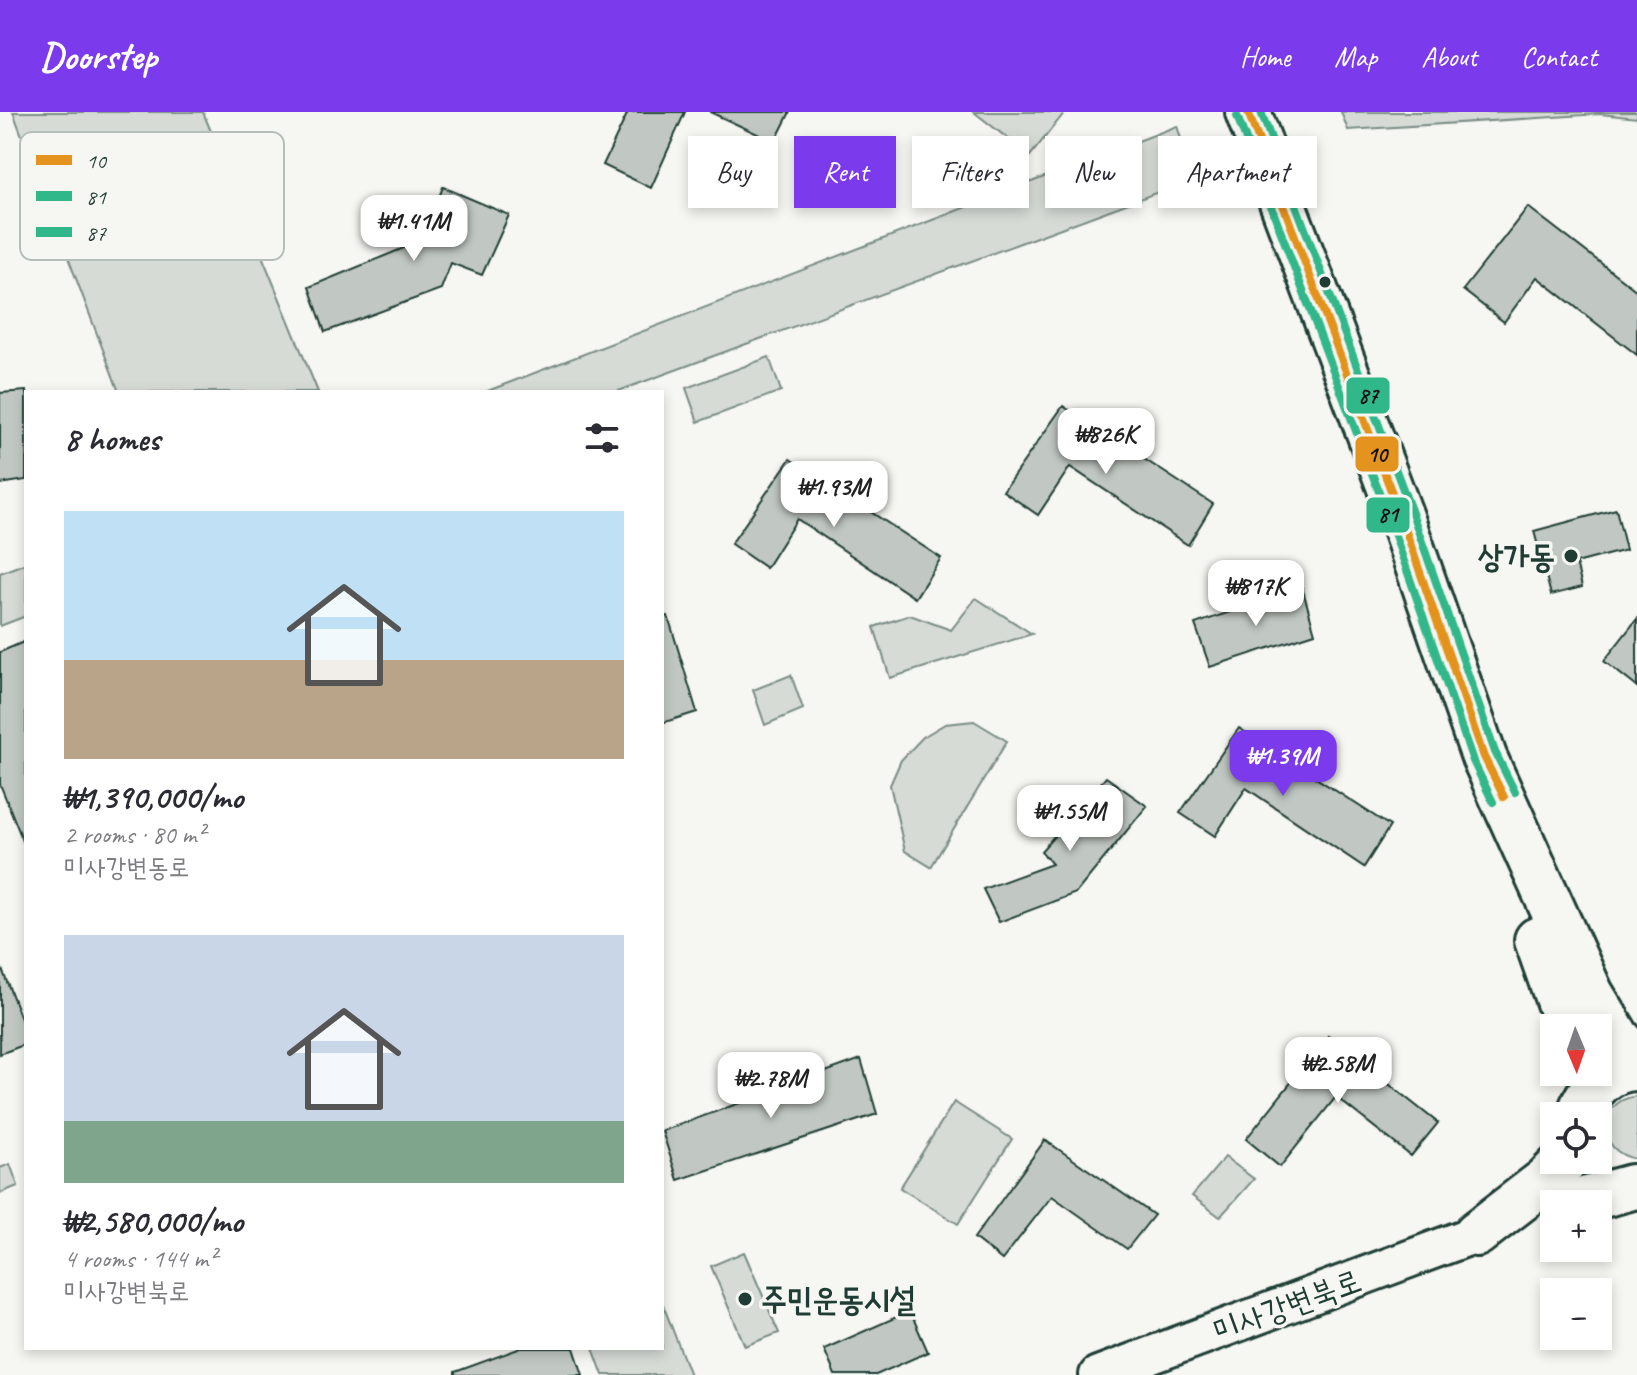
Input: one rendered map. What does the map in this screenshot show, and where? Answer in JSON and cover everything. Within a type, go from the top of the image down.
[{"type":"main road","points":[[1248,112],[1401,517],[1484,757],[1591,994],[1617,1037],[1637,1059]]},
{"type":"main road","points":[[1504,797],[1576,911],[1608,969],[1637,1011]]},
{"type":"main road","points":[[1504,797],[1532,925],[1563,1014]]},
{"type":"main road","points":[[1581,1097],[1611,1074],[1637,1068]]},
{"type":"main road","points":[[1476,1234],[1552,1174]]},
{"type":"main road","points":[[1602,1174],[1614,1182],[1635,1187]]},
{"type":"main road","points":[[1612,1193],[1635,1187]]},
{"type":"main road","points":[[1476,1234],[1540,1213]]},
{"type":"street","name":"미사강변북로","points":[[1098,1375],[1476,1234]]},
{"type":"shaded area","points":[[13,112],[203,112],[211,132],[21,132]]},
{"type":"shaded area","points":[[974,112],[1065,112],[1030,156],[1029,136],[1005,136]]},
{"type":"shaded area","points":[[1341,112],[1637,112],[1637,118],[1600,114],[1348,130]]},
{"type":"shaded area","points":[[1177,126],[1180,136],[1158,136],[1158,192],[1142,198],[1142,139]]},
{"type":"shaded area","points":[[1045,177],[1045,208],[1115,208],[621,390],[490,390],[964,208],[1029,208],[1029,183]]},
{"type":"shaded area","points":[[69,260],[264,260],[317,390],[118,390]]},
{"type":"shaded area","points":[[769,357],[781,391],[698,422],[686,388]]},
{"type":"shaded area","points":[[24,564],[24,617],[0,626],[0,573]]},
{"type":"shaded area","points":[[976,598],[1032,634],[890,678],[874,627],[910,615],[951,630]]},
{"type":"shaded area","points":[[791,675],[803,709],[765,725],[753,690]]},
{"type":"shaded area","points":[[974,721],[1007,741],[931,867],[905,851],[890,785],[901,760],[923,737],[945,724]]},
{"type":"shaded area","points":[[1637,1096],[1637,1159],[1623,1155],[1612,1146],[1612,1109],[1623,1100]]},
{"type":"shaded area","points":[[954,1102],[1012,1139],[958,1224],[900,1188]]},
{"type":"shaded area","points":[[1225,1157],[1254,1179],[1220,1217],[1192,1196]]},
{"type":"shaded area","points":[[10,1164],[18,1186],[0,1193],[0,1168]]},
{"type":"shaded area","name":"주민운동시설","points":[[744,1252],[779,1333],[745,1346],[711,1266]]},
{"type":"shaded area","points":[[664,1307],[690,1375],[603,1375],[594,1350],[664,1350]]},
{"type":"building","points":[[628,112],[685,112],[651,188],[603,165]]},
{"type":"building","points":[[710,112],[790,112],[778,136],[762,136]]},
{"type":"building","points":[[443,187],[509,215],[482,275],[451,263],[441,289],[325,332],[309,287],[421,241]]},
{"type":"building","points":[[1528,207],[1637,291],[1637,355],[1537,277],[1504,322],[1463,290]]},
{"type":"building","points":[[24,391],[24,480],[0,484],[0,393]]},
{"type":"building","points":[[1063,406],[1213,504],[1188,545],[1070,467],[1038,515],[1003,491]]},
{"type":"building","points":[[790,459],[941,558],[915,598],[797,519],[766,568],[731,544]]},
{"type":"building","name":"상가동","points":[[1616,509],[1626,550],[1576,563],[1582,587],[1551,595],[1534,531]]},
{"type":"building","points":[[1302,587],[1315,633],[1210,667],[1195,624]]},
{"type":"building","points":[[668,616],[697,712],[664,722],[664,617]]},
{"type":"building","points":[[1637,619],[1637,687],[1604,661]]},
{"type":"building","points":[[24,642],[24,844],[0,784],[0,652]]},
{"type":"building","points":[[1239,728],[1390,826],[1364,867],[1246,788],[1215,836],[1180,813]]},
{"type":"building","points":[[1106,777],[1147,806],[1076,893],[999,922],[983,889],[1052,864],[1041,851]]},
{"type":"building","points":[[2,969],[24,1027],[24,1045],[0,1054]]},
{"type":"building","points":[[1328,1036],[1438,1123],[1411,1156],[1336,1097],[1280,1167],[1246,1139]]},
{"type":"building","points":[[861,1059],[877,1114],[678,1180],[664,1130]]},
{"type":"building","points":[[1045,1140],[1154,1215],[1127,1249],[1052,1196],[1002,1260],[974,1238]]},
{"type":"building","points":[[910,1311],[928,1352],[876,1375],[835,1375],[824,1349]]},
{"type":"building","points":[[516,1350],[575,1350],[583,1375],[455,1375],[455,1372]]},
{"type":"transit line","name":"10","points":[[1248,112],[1401,517],[1484,757],[1504,797]]},
{"type":"transit line","name":"87","points":[[1261,112],[1412,513],[1495,752],[1515,792]]},
{"type":"transit line","name":"81","points":[[1237,116],[1390,521],[1473,761],[1493,802]]},
{"type":"place","name":"상가동","points":[[1571,556]]},
{"type":"place","name":"주민운동시설","points":[[745,1299]]}]
